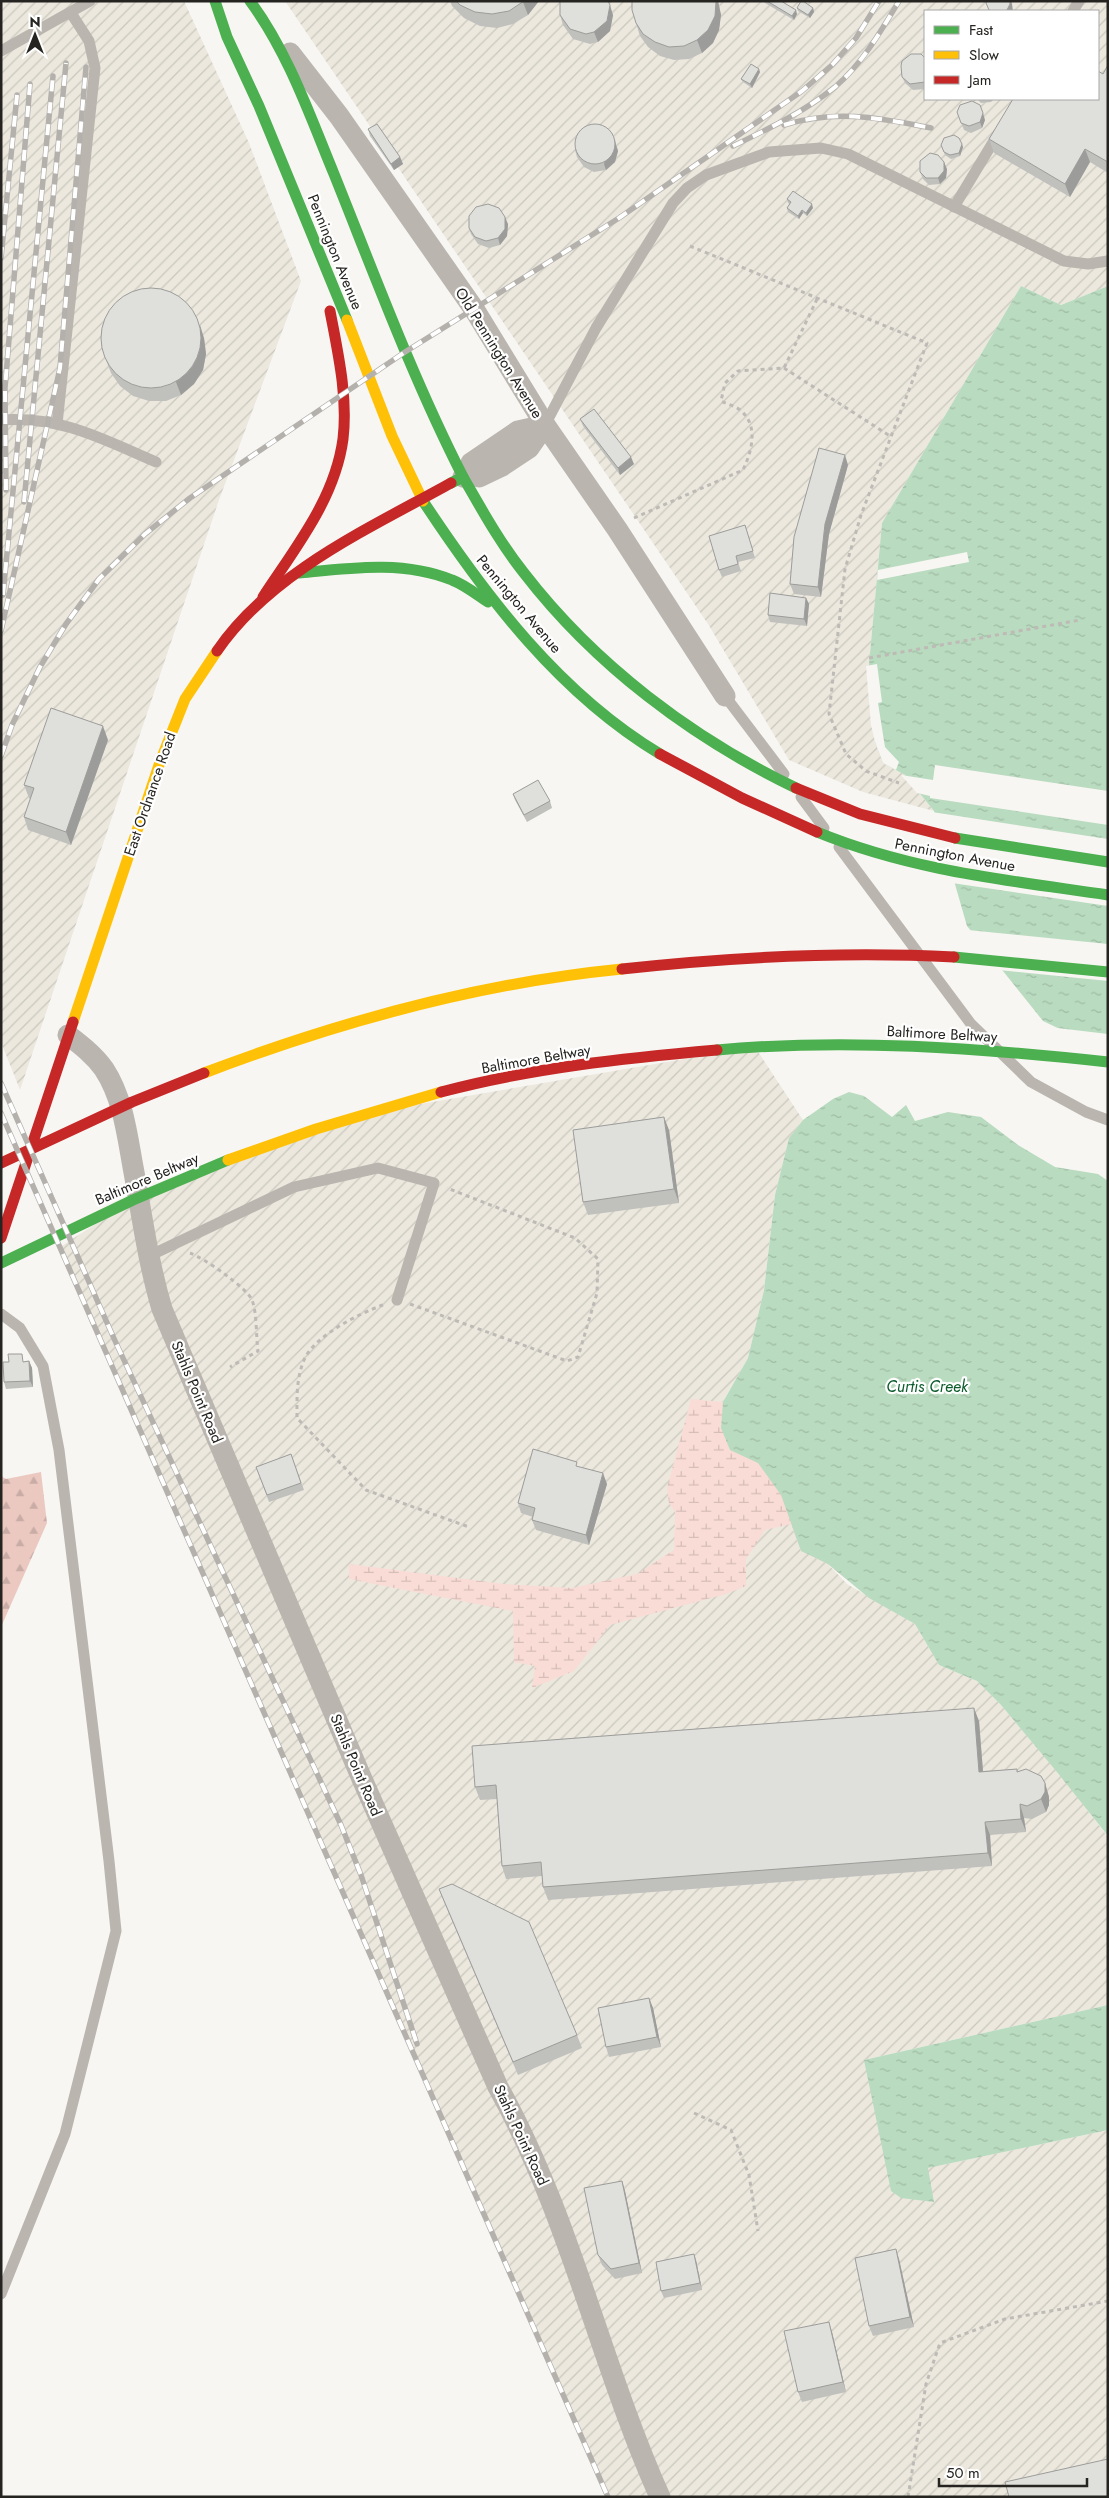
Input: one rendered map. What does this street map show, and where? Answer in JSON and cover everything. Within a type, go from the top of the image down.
[{"type":"main road","name":"Pennington Avenue","points":[[215,1],[227,37],[259,106],[392,436],[423,501],[453,547],[502,611],[552,667],[596,708],[680,766],[797,824],[853,847],[916,865],[1108,895]]},
{"type":"main road","name":"Pennington Avenue","points":[[256,9],[298,87],[431,414],[492,527],[533,586],[585,641],[666,712],[737,758],[809,793],[860,814],[923,831],[986,844],[1108,862]]},
{"type":"main road","points":[[257,607],[326,494],[340,455],[342,395],[339,357],[319,253]]},
{"type":"main road","name":"East Ordnance Road","points":[[1,1238],[160,762],[184,699],[223,643],[257,607],[295,573],[339,545],[466,476]]},
{"type":"main road","points":[[295,573],[361,568],[395,568],[426,572],[452,580],[502,611]]},
{"type":"main road","points":[[1,1163],[107,1112],[226,1065],[333,1029],[446,1000],[560,977],[680,962],[789,956],[910,955],[1108,972]]},
{"type":"main road","name":"Baltimore Beltway","points":[[1,1263],[139,1196],[362,1114],[469,1086],[576,1065],[688,1052],[803,1044],[914,1046],[1059,1055],[1108,1062]]},
{"type":"street","name":"Old Pennington Avenue","points":[[256,9],[339,116],[474,309],[545,425],[617,529],[725,696]]},
{"type":"street","name":"East Ordnance Road","points":[[466,476],[479,477],[502,466],[529,448],[545,425]]},
{"type":"street","name":"Stahls Point Road","points":[[68,1035],[91,1053],[104,1069],[118,1095],[125,1121],[148,1256],[162,1309],[358,1770],[498,2087],[518,2123],[546,2189],[637,2445],[660,2497]]},
{"type":"lane","points":[[1,51],[90,1]]},
{"type":"lane","points":[[57,424],[95,68],[89,41],[71,12]]},
{"type":"lane","points":[[954,207],[1005,124]]},
{"type":"lane","points":[[545,425],[596,328],[673,203],[687,188],[706,175],[769,152],[821,148],[848,154],[1064,261],[1088,264],[1108,261]]},
{"type":"lane","points":[[1,420],[32,420],[57,424],[93,434],[156,462]]},
{"type":"lane","points":[[725,696],[971,1024],[1031,1082],[1086,1112],[1108,1120]]},
{"type":"lane","points":[[148,1256],[294,1187],[378,1168],[434,1183],[397,1300]]},
{"type":"lane","points":[[1,1314],[20,1328],[43,1366],[59,1450],[110,1860],[116,1931],[65,2134],[1,2294]]},
{"type":"path","points":[[690,246],[927,343],[861,515],[846,569],[829,714],[846,754],[866,771],[899,783]]},
{"type":"path","points":[[784,368],[818,297]]},
{"type":"path","points":[[617,529],[635,516],[743,470],[752,450],[750,422],[740,410],[721,401],[725,383],[738,371],[784,368],[890,436]]},
{"type":"path","points":[[869,658],[1080,620]]},
{"type":"path","points":[[434,1183],[575,1238],[598,1259],[597,1293],[578,1357],[568,1362],[429,1309],[397,1300],[356,1315],[324,1337],[304,1358],[297,1386],[297,1418],[366,1490],[469,1528]]},
{"type":"path","points":[[171,1245],[201,1257],[226,1275],[252,1299],[258,1351],[230,1367]]},
{"type":"path","points":[[694,2114],[731,2130],[749,2176],[758,2231]]},
{"type":"path","points":[[908,2497],[926,2384],[940,2342],[1005,2319],[1108,2300]]},
{"type":"shaded area","points":[[1,1],[184,1],[249,143],[301,281],[219,500],[20,1090],[1,1042]]},
{"type":"shaded area","points":[[285,1],[1108,1],[1108,286],[1061,305],[1021,286],[882,523],[869,664],[883,763],[905,775],[934,811],[863,792],[789,760],[708,624]]},
{"type":"shaded area","points":[[755,1047],[803,1120],[789,1138],[775,1195],[764,1290],[748,1358],[723,1402],[781,1495],[801,1551],[828,1564],[847,1584],[915,1624],[939,1665],[977,1681],[1001,1705],[1063,1778],[1108,1837],[1108,2005],[864,2060],[928,2168],[1108,2130],[1108,2497],[608,2497],[60,1247],[139,1196],[362,1114]]},
{"type":"green space","points":[[691,1399],[723,1402],[721,1428],[800,1414],[846,1579],[828,1564],[801,1551],[791,1524],[765,1530],[746,1559],[746,1586],[726,1594],[610,1625],[574,1671],[532,1688],[535,1666],[514,1662],[513,1611],[349,1579],[349,1564],[504,1584],[572,1588],[637,1574],[674,1550],[675,1512],[669,1503],[667,1488]]},
{"type":"green space","points":[[41,1472],[47,1523],[1,1627],[1,1476],[6,1479]]},
{"type":"water","points":[[1021,286],[1061,305],[1108,286],[1108,1052],[1043,1021],[967,926],[934,811],[905,775],[883,763],[875,742],[869,664],[882,523]]},
{"type":"water","name":"Curtis Creek","points":[[849,1092],[864,1096],[892,1117],[906,1105],[915,1121],[948,1112],[981,1117],[1018,1145],[1055,1167],[1098,1174],[1108,1181],[1108,1836],[1001,1705],[977,1681],[939,1665],[915,1624],[869,1598],[828,1564],[801,1551],[781,1495],[758,1463],[730,1450],[721,1428],[723,1402],[748,1358],[764,1290],[775,1195],[789,1138],[803,1120],[833,1099]]},
{"type":"water","points":[[1108,2005],[1108,2130],[928,2168],[934,2202],[901,2198],[891,2191],[864,2060]]},
{"type":"pier","points":[[967,552],[969,562],[877,580],[878,570]]},
{"type":"pier","points":[[877,664],[882,702],[878,703],[885,747],[899,762],[896,770],[883,763],[871,725],[866,666]]},
{"type":"pier","points":[[935,765],[1108,791],[1108,825],[930,798],[930,796],[917,793],[901,775],[933,780]]},
{"type":"pier","points":[[932,812],[1108,839],[1108,906],[952,883]]},
{"type":"pier","points":[[968,930],[1108,944],[1108,981],[999,970]]},
{"type":"pier","points":[[1049,1027],[1108,1034],[1108,1055]]},
{"type":"building","points":[[456,1],[524,1],[509,11],[492,14],[475,12]]},
{"type":"building","points":[[560,1],[608,1],[610,5],[607,21],[594,32],[586,34],[570,29],[560,15]]},
{"type":"building","points":[[632,1],[716,1],[715,16],[708,30],[697,40],[684,46],[669,47],[655,42],[643,34],[636,23],[632,10]]},
{"type":"building","points":[[767,1],[781,1],[796,10],[792,16]]},
{"type":"building","points":[[801,1],[813,8],[808,15],[797,8]]},
{"type":"building","points":[[987,1],[1010,1],[1007,10],[989,10]]},
{"type":"building","points":[[911,54],[921,54],[924,57],[924,82],[910,84],[902,77],[902,61]]},
{"type":"building","points":[[751,64],[759,69],[750,84],[741,79]]},
{"type":"building","points":[[1108,65],[1108,162],[1085,149],[1065,184],[989,139],[1012,100],[1099,100],[1099,72],[1103,74]]},
{"type":"building","points":[[972,101],[980,105],[983,113],[980,122],[969,126],[961,123],[957,112],[960,105]]},
{"type":"building","points":[[377,124],[400,157],[391,164],[368,129]]},
{"type":"building","points":[[599,124],[606,127],[612,133],[615,144],[614,152],[606,161],[599,164],[591,164],[584,161],[576,152],[575,140],[578,133],[587,125]]},
{"type":"building","points":[[954,135],[959,138],[962,144],[959,153],[950,155],[944,152],[941,145],[944,138]]},
{"type":"building","points":[[930,153],[938,155],[944,162],[944,171],[938,178],[926,178],[920,172],[920,161]]},
{"type":"building","points":[[793,191],[812,204],[806,213],[802,210],[798,216],[787,208],[791,202],[787,199]]},
{"type":"building","points":[[488,204],[499,208],[505,217],[505,229],[498,238],[486,241],[475,237],[469,228],[469,216],[476,207]]},
{"type":"building","points":[[151,288],[170,292],[186,303],[197,319],[201,338],[197,357],[186,373],[170,384],[151,388],[132,384],[116,373],[105,357],[101,338],[105,319],[116,303],[132,292]]},
{"type":"building","points":[[594,409],[631,457],[618,468],[580,419]]},
{"type":"building","points":[[819,448],[845,455],[825,524],[818,587],[790,584],[794,537]]},
{"type":"building","points":[[745,525],[753,551],[736,556],[738,564],[719,570],[709,536]]},
{"type":"building","points":[[770,593],[806,598],[804,619],[768,615]]},
{"type":"building","points":[[51,708],[103,726],[66,832],[24,817],[34,788],[24,785]]},
{"type":"building","points":[[538,780],[550,801],[524,815],[513,794]]},
{"type":"building","points":[[664,1117],[674,1189],[583,1202],[573,1130]]},
{"type":"building","points":[[8,1354],[22,1354],[23,1362],[29,1361],[30,1381],[4,1382],[3,1362],[9,1362]]},
{"type":"building","points":[[533,1449],[577,1462],[576,1466],[603,1473],[586,1535],[532,1520],[535,1508],[518,1503]]},
{"type":"building","points":[[291,1454],[301,1483],[267,1495],[256,1467]]},
{"type":"building","points":[[974,1708],[979,1772],[1017,1769],[1017,1772],[1026,1769],[1041,1776],[1045,1783],[1045,1792],[1041,1799],[1027,1806],[1020,1804],[1021,1819],[985,1822],[988,1853],[543,1887],[541,1862],[502,1866],[496,1785],[475,1787],[472,1746]]},
{"type":"building","points":[[452,1884],[529,1922],[577,2035],[513,2062],[439,1889]]},
{"type":"building","points":[[649,1998],[657,2037],[606,2047],[598,2008]]},
{"type":"building","points":[[622,2181],[639,2263],[611,2269],[598,2255],[584,2188]]},
{"type":"building","points":[[896,2249],[910,2317],[869,2326],[855,2258]]},
{"type":"building","points":[[694,2254],[700,2283],[661,2291],[656,2262]]},
{"type":"building","points":[[829,2322],[843,2382],[798,2392],[784,2331]]},
{"type":"building","points":[[1108,2459],[1108,2497],[1009,2497],[1005,2482]]},
{"type":"railway","points":[[1,756],[12,725],[40,667],[66,624],[99,579],[145,534],[190,498],[405,352],[619,218],[802,91],[832,65],[856,38],[879,1]]},
{"type":"railway","points":[[733,146],[798,112],[835,87],[862,58],[899,1]]},
{"type":"railway","points":[[24,502],[66,63]]},
{"type":"railway","points":[[1,631],[60,368],[86,67]]},
{"type":"railway","points":[[3,595],[53,76]]},
{"type":"railway","points":[[6,490],[5,388],[30,84]]},
{"type":"railway","points":[[1,258],[17,95]]},
{"type":"railway","points":[[784,125],[803,120],[840,116],[876,118],[931,128]]},
{"type":"railway","points":[[1,1083],[116,1343],[341,1825],[361,1875],[417,2044]]},
{"type":"railway","points":[[1,1113],[608,2497]]},
{"type":"traffic: fast","points":[[215,1],[227,37],[259,106],[347,320]]},
{"type":"traffic: fast","points":[[250,1],[276,41],[297,85],[411,365],[463,477]]},
{"type":"traffic: fast","points":[[451,483],[463,477],[515,562],[552,607],[614,668],[683,722],[757,768],[796,788]]},
{"type":"traffic: fast","points":[[423,501],[473,573],[528,641],[590,703],[624,730],[660,754]]},
{"type":"traffic: fast","points":[[299,573],[376,567],[415,570],[457,582],[488,602]]},
{"type":"traffic: fast","points":[[817,832],[888,856],[924,865],[997,879],[1108,895]]},
{"type":"traffic: fast","points":[[955,838],[1108,862]]},
{"type":"traffic: fast","points":[[954,957],[1108,972]]},
{"type":"traffic: fast","points":[[717,1050],[766,1046],[912,1046],[1108,1062]]},
{"type":"traffic: fast","points":[[1,1263],[133,1200],[228,1160]]},
{"type":"traffic: slow","points":[[347,320],[392,436],[423,501]]},
{"type":"traffic: slow","points":[[73,1022],[160,762],[185,699],[217,651]]},
{"type":"traffic: slow","points":[[204,1073],[306,1037],[410,1007],[515,984],[568,975],[622,969]]},
{"type":"traffic: slow","points":[[228,1160],[316,1129],[441,1092]]},
{"type":"traffic: jam","points":[[263,597],[312,522],[332,482],[339,461],[343,439],[344,407],[341,375],[330,311]]},
{"type":"traffic: jam","points":[[217,651],[239,623],[293,575],[356,535],[451,483]]},
{"type":"traffic: jam","points":[[660,754],[742,798],[817,832]]},
{"type":"traffic: jam","points":[[796,788],[860,814],[955,838]]},
{"type":"traffic: jam","points":[[622,969],[788,956],[912,955],[954,957]]},
{"type":"traffic: jam","points":[[1,1238],[73,1022]]},
{"type":"traffic: jam","points":[[441,1092],[544,1070],[717,1050]]},
{"type":"traffic: jam","points":[[1,1163],[132,1102],[204,1073]]}]
